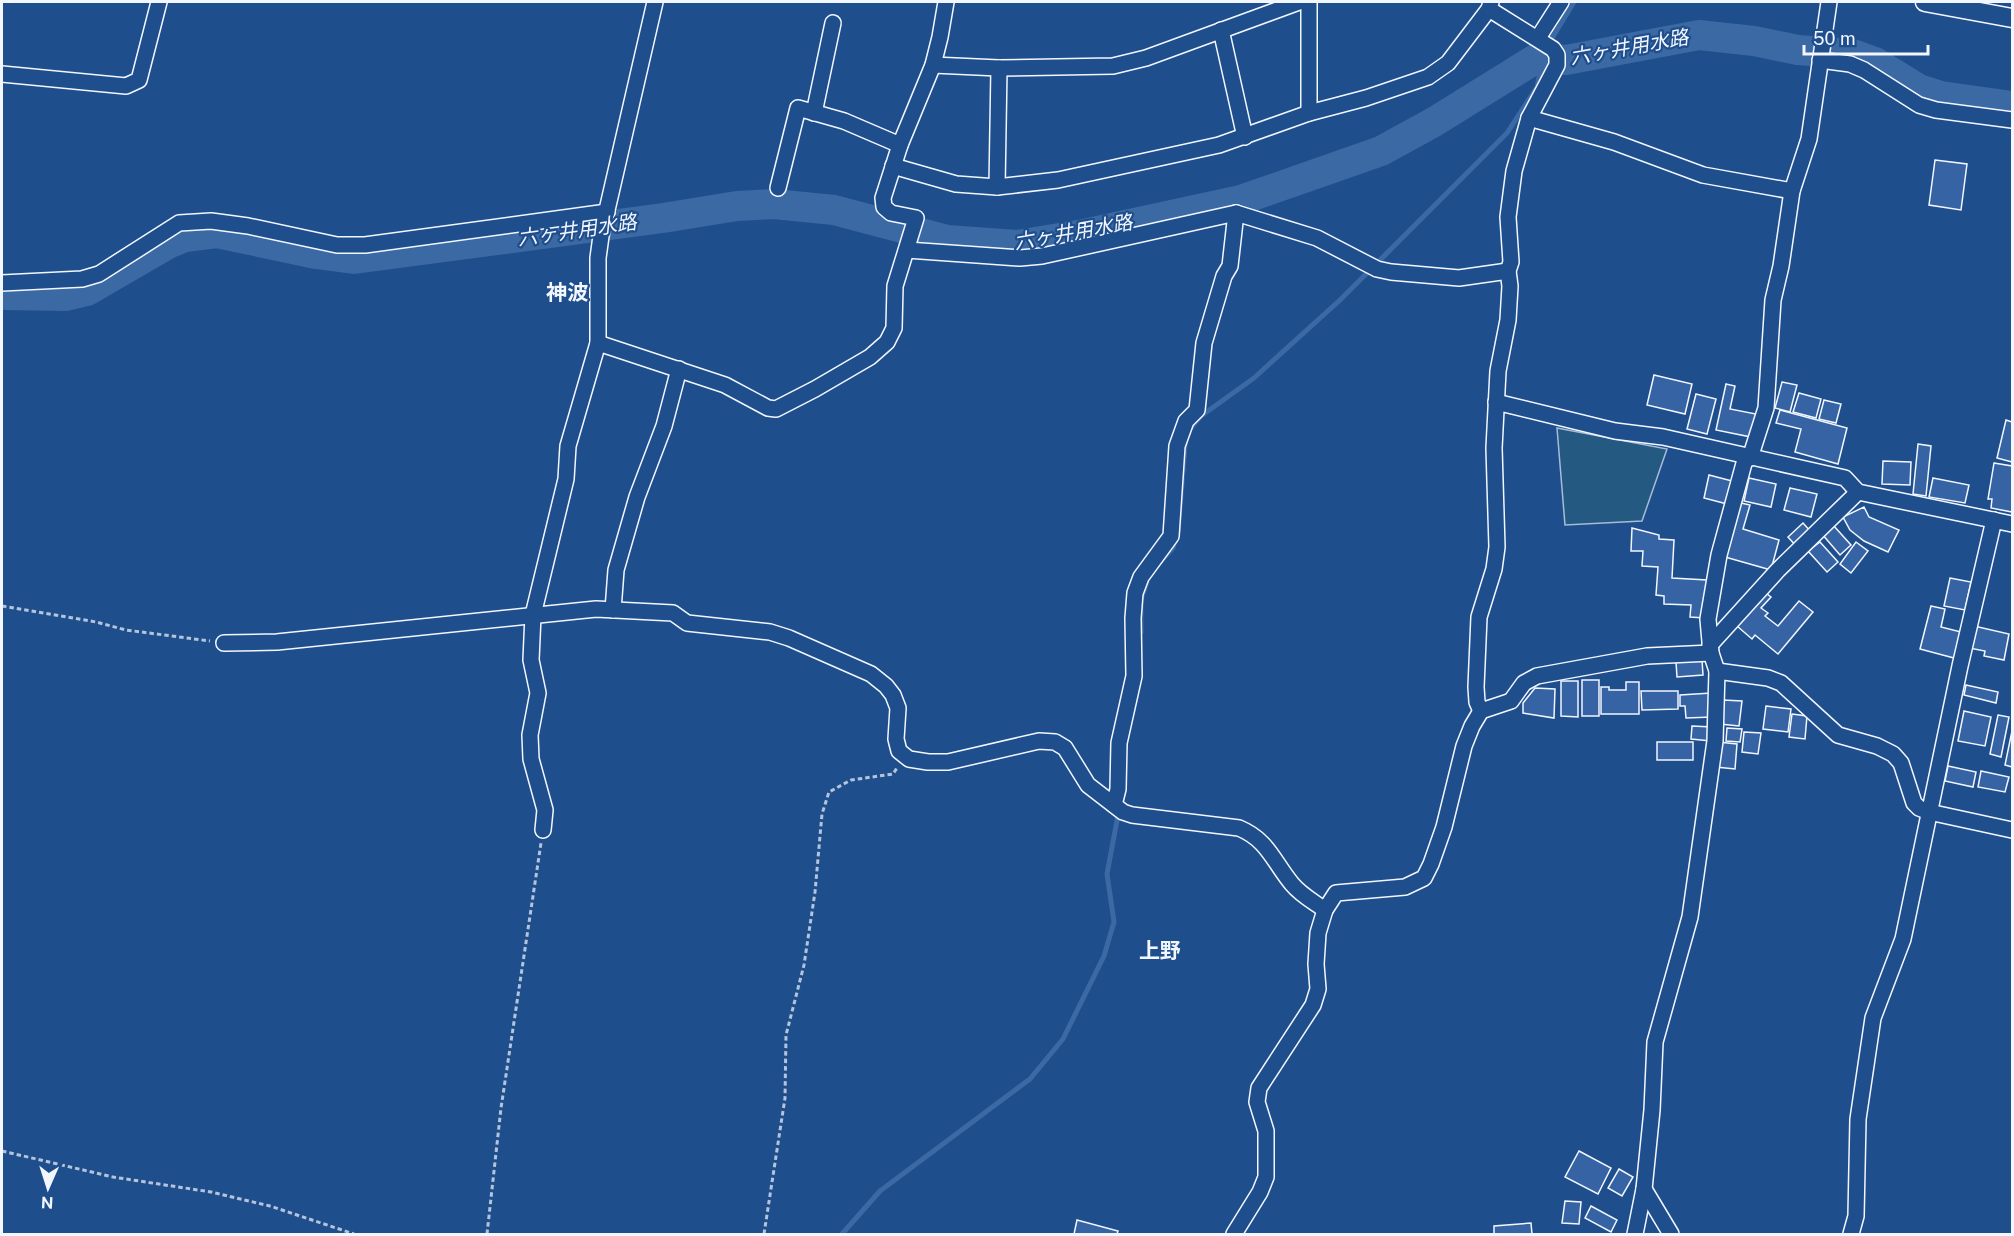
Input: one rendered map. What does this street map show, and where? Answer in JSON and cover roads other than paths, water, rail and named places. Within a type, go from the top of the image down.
[{"type":"street","points":[[2,74],[126,86],[139,80],[159,2]]},
{"type":"street","points":[[543,830],[545,810],[531,759],[530,735],[538,693],[531,660],[533,615],[566,479],[568,446],[598,343],[598,258],[655,2]]},
{"type":"street","points":[[598,343],[725,385],[768,408],[776,409],[870,357],[887,342],[894,328],[895,286],[916,218],[891,213],[884,207],[883,198],[900,145],[933,65],[946,2]]},
{"type":"street","points":[[933,65],[999,68],[1113,66],[1146,58],[1299,2]]},
{"type":"street","points":[[1309,113],[1310,2]]},
{"type":"street","points":[[1481,711],[1477,702],[1476,687],[1479,617],[1494,569],[1497,547],[1494,448],[1498,371],[1508,320],[1508,271],[1511,262],[1508,217],[1514,171],[1561,2]]},
{"type":"street","points":[[1635,1234],[1644,1189],[1652,1110],[1655,1042],[1690,917],[1715,741],[1717,671],[1711,649],[1708,619],[1719,555],[1748,457],[1766,408],[1773,300],[1781,266],[1792,191],[1809,139],[1828,2]]},
{"type":"street","points":[[1925,2],[2013,18]]},
{"type":"street","points":[[893,166],[956,184],[998,187],[1058,180],[1219,145],[1309,113],[1366,98],[1428,77],[1448,63],[1490,5],[1549,50]]},
{"type":"street","points":[[814,113],[833,23]]},
{"type":"street","points":[[1221,30],[1245,137]]},
{"type":"street","points":[[1821,54],[1864,70],[1919,105],[1936,110],[2013,120]]},
{"type":"street","points":[[998,187],[999,68]]},
{"type":"street","points":[[778,188],[798,108],[844,121],[900,145]]},
{"type":"street","points":[[1529,118],[1614,142],[1703,175],[1792,191]]},
{"type":"street","points":[[910,239],[1020,258],[1042,256],[1236,213],[1317,238],[1373,266],[1391,272],[1460,278],[1508,271]]},
{"type":"street","points":[[1117,808],[1119,743],[1134,676],[1135,593],[1141,577],[1171,536],[1178,446],[1186,422],[1197,410],[1204,343],[1224,276],[1230,266],[1236,213]]},
{"type":"street","points":[[2,283],[82,279],[99,274],[179,223],[211,221],[248,226],[337,246],[388,242],[606,215]]},
{"type":"street","points":[[613,610],[616,570],[637,497],[664,426],[679,369]]},
{"type":"street","points":[[1496,402],[1615,431],[1663,437],[1845,478],[1858,492],[2013,524]]},
{"type":"street","points":[[1234,1234],[1260,1192],[1266,1177],[1266,1131],[1257,1102],[1259,1088],[1313,1005],[1318,989],[1316,964],[1318,933],[1325,910],[1336,893],[1405,887],[1424,878],[1444,827],[1464,746],[1481,711],[1511,701],[1524,683],[1537,676],[1647,657],[1711,649],[1778,570],[1858,492]]},
{"type":"street","points":[[1851,1234],[1856,1216],[1858,1119],[1873,1018],[1903,939],[1960,666],[1994,520]]},
{"type":"street","points":[[224,643],[277,642],[596,609],[673,613],[687,623],[770,633],[789,638],[871,674],[886,686],[893,695],[898,708],[899,751],[909,759],[948,762],[1039,741],[1055,742],[1065,748],[1088,785],[1117,808],[1132,815],[1239,828],[1254,834],[1293,885],[1325,910]]},
{"type":"street","points":[[1717,671],[1767,678],[1781,683],[1838,735],[1877,746],[1893,754],[1900,763],[1914,803],[1919,808],[2013,830]]},
{"type":"street","points":[[1644,1189],[1671,1234]]},
{"type":"waterway","points":[[1537,58],[1574,2]]},
{"type":"waterway","name":"六ヶ井用水路","points":[[2,295],[66,296],[87,291],[168,244],[185,237],[217,233],[316,254],[354,259],[737,206],[774,204],[834,210],[947,240],[1017,245],[1084,234],[1241,200],[1381,151],[1434,122],[1537,58],[1566,60],[1699,35],[1754,41],[1798,50],[1853,54],[1875,62],[1919,89],[1941,96],[2012,106]]},
{"type":"waterway","points":[[1178,532],[1186,434],[1201,416],[1254,378],[1340,300],[1507,133],[1537,87],[1543,58]]},
{"type":"waterway","points":[[1160,562],[1173,548],[1175,541]]},
{"type":"waterway","points":[[1141,632],[1141,600],[1147,582]]},
{"type":"waterway","points":[[842,1234],[880,1191],[1030,1079],[1063,1039],[1104,956],[1114,922],[1107,874],[1119,810]]},
{"type":"district","name":"神波","points":[[567,293]]},
{"type":"district","name":"上野","points":[[1160,951]]}]
